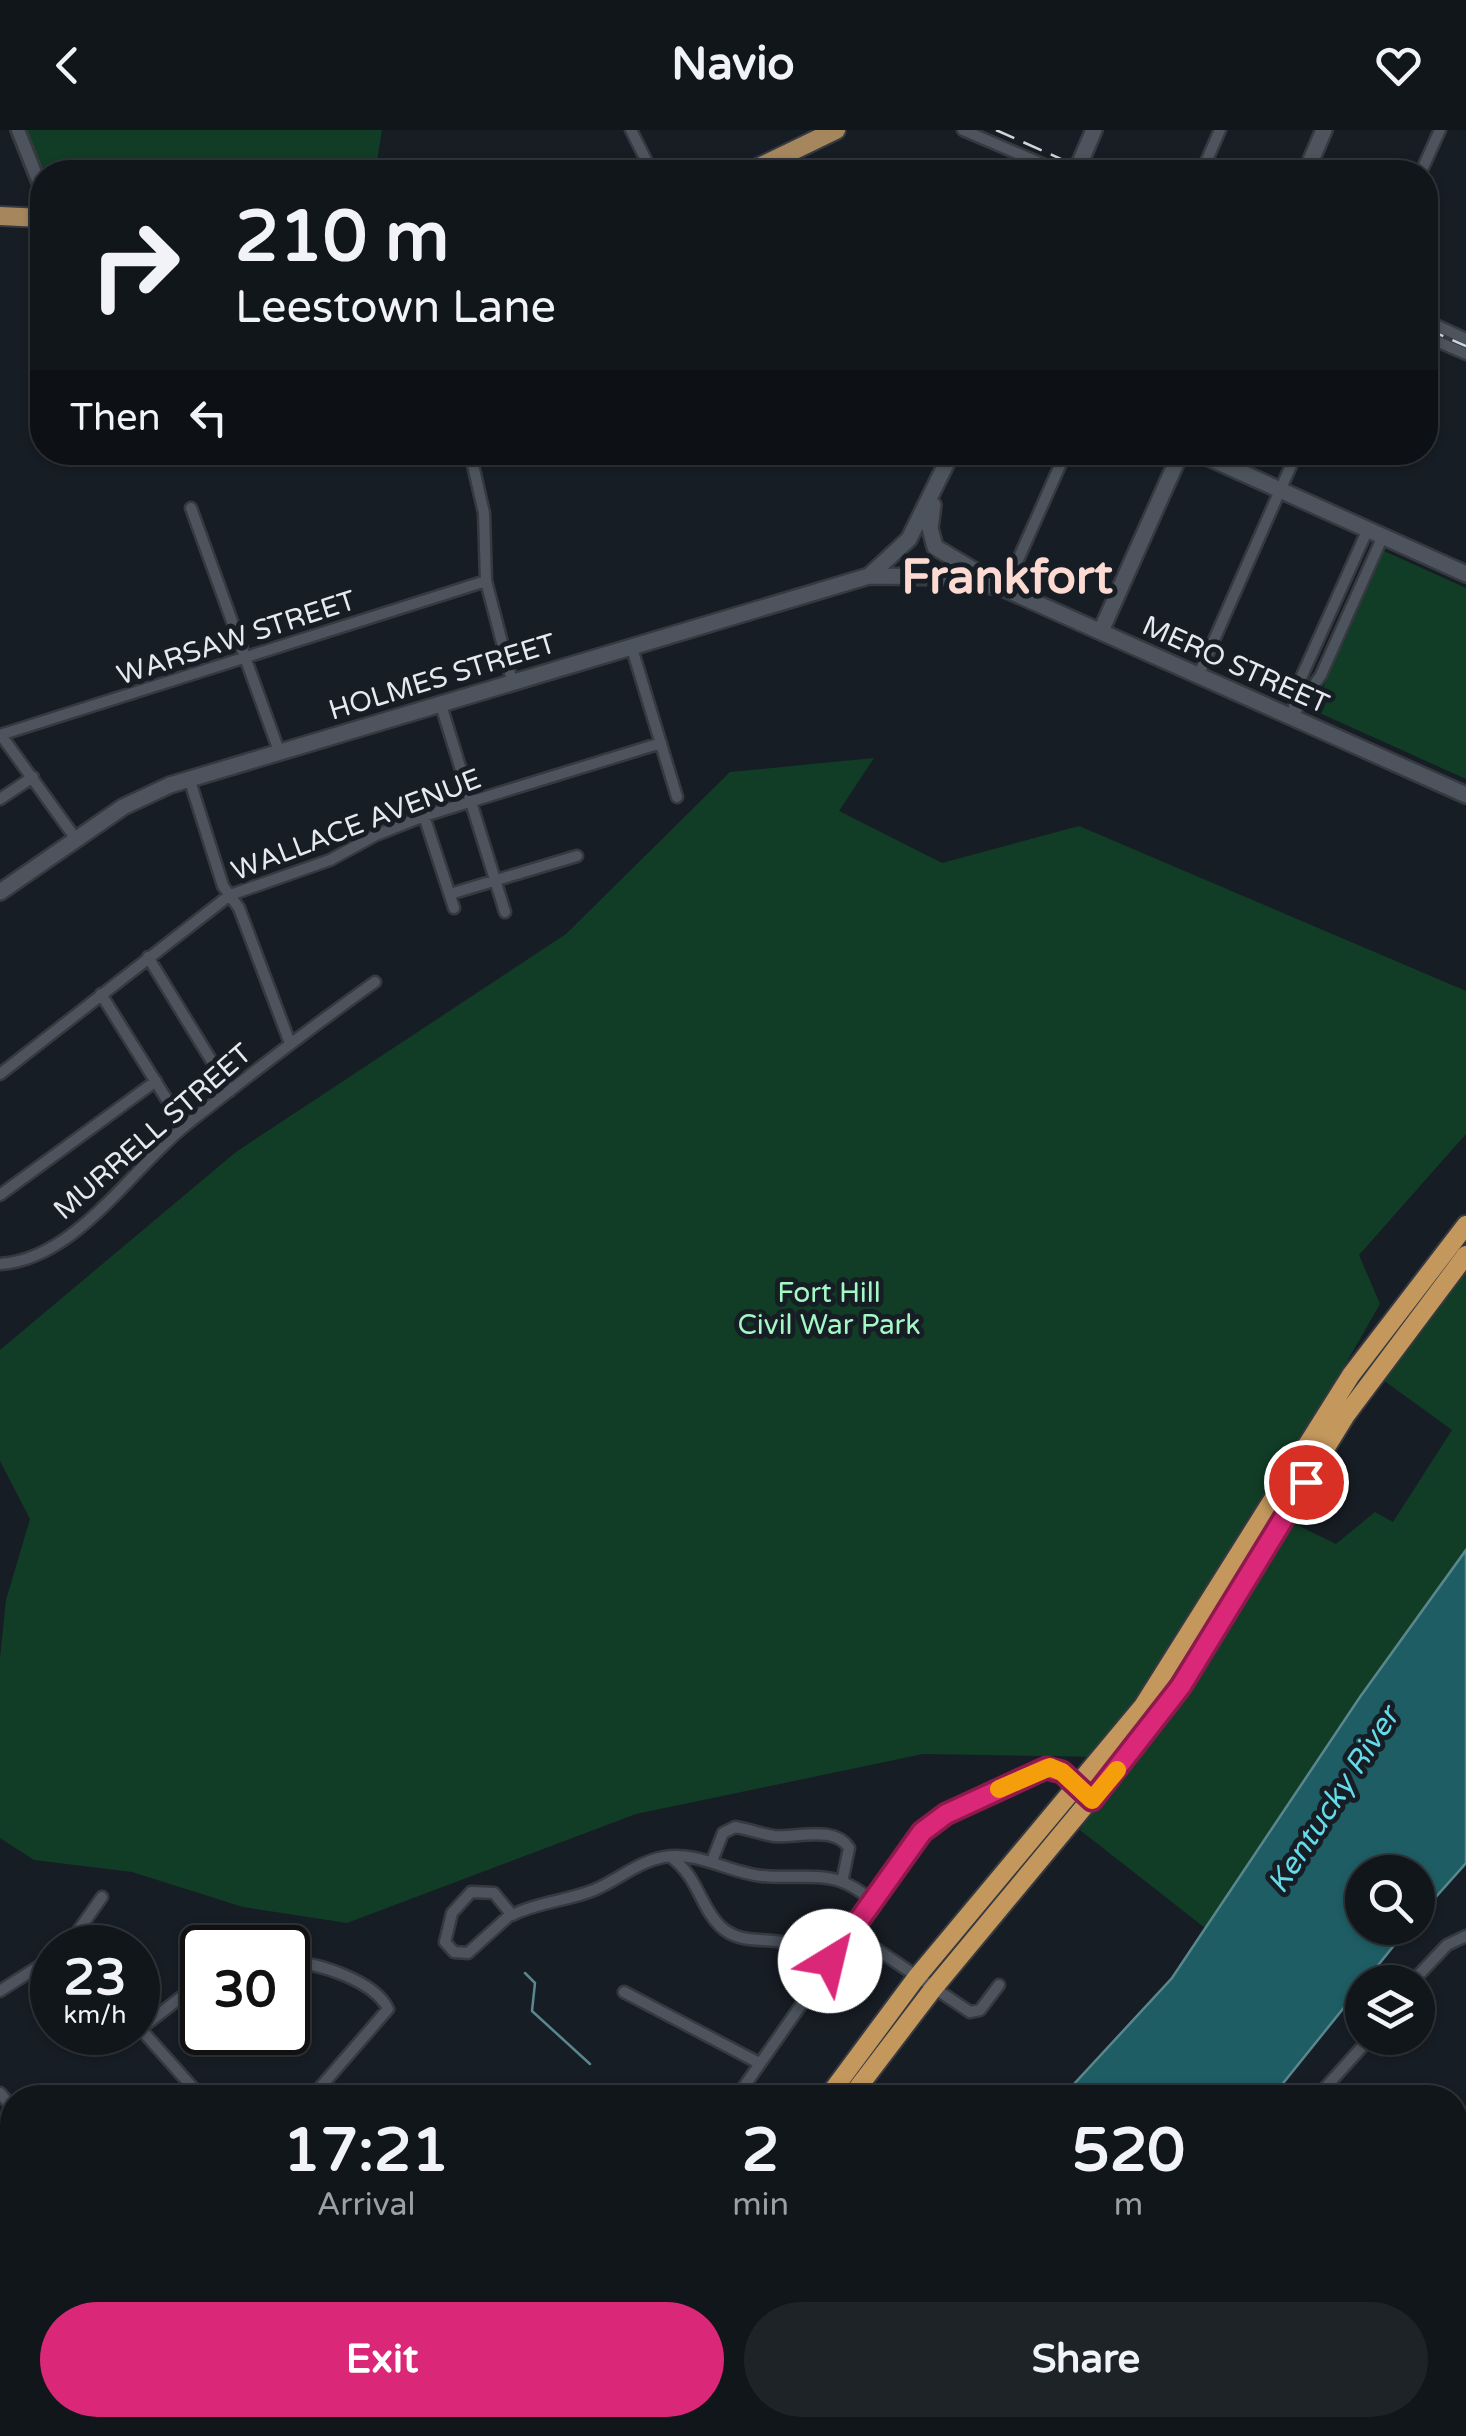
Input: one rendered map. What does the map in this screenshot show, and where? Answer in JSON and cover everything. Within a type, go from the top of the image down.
[{"type":"highway","points":[[1085,1793],[1175,1661],[1351,1375],[1466,1225]]},
{"type":"highway","points":[[838,2085],[1085,1793],[1181,1686],[1346,1416],[1466,1255]]},
{"type":"highway","points":[[858,2085],[924,1983]]},
{"type":"main road","points":[[774,160],[836,130]]},
{"type":"main road","points":[[1081,160],[1094,130]]},
{"type":"main road","points":[[1311,160],[1324,130]]},
{"type":"main road","points":[[0,216],[30,217]]},
{"type":"main road","points":[[869,576],[909,539],[946,465]]},
{"type":"main road","points":[[1101,631],[1176,465]]},
{"type":"main road","points":[[1225,465],[1466,574]]},
{"type":"main road","points":[[936,489],[930,528],[935,547],[1005,589]]},
{"type":"main road","name":"MERO STREET","points":[[924,574],[1005,589],[1466,795]]},
{"type":"main road","name":"HOLMES STREET","points":[[0,892],[138,799],[190,778],[869,576],[924,574]]},
{"type":"street","points":[[18,130],[30,160]]},
{"type":"street","points":[[631,130],[646,160]]},
{"type":"street","points":[[963,130],[1033,160]]},
{"type":"street","points":[[1208,160],[1220,130]]},
{"type":"street","points":[[1426,160],[1440,130]]},
{"type":"street","points":[[1438,326],[1463,338],[1466,323]]},
{"type":"street","points":[[1438,342],[1466,354]]},
{"type":"street","points":[[473,465],[484,513],[486,580],[512,681]]},
{"type":"street","points":[[1005,589],[1060,465]]},
{"type":"street","points":[[1199,674],[1291,465]]},
{"type":"street","points":[[192,508],[278,751]]},
{"type":"street","points":[[1292,716],[1316,684],[1376,533]]},
{"type":"street","name":"WARSAW STREET","points":[[0,735],[486,580]]},
{"type":"street","points":[[631,645],[677,797]]},
{"type":"street","points":[[440,702],[505,912]]},
{"type":"street","points":[[0,735],[76,839]]},
{"type":"street","name":"WALLACE AVENUE","points":[[0,1074],[230,895],[330,860],[376,834],[424,816],[661,742]]},
{"type":"street","points":[[0,798],[33,777]]},
{"type":"street","points":[[190,778],[222,886],[239,908],[290,1043]]},
{"type":"street","points":[[424,816],[454,908]]},
{"type":"street","points":[[450,894],[577,856]]},
{"type":"street","points":[[148,957],[230,1091]]},
{"type":"street","name":"MURRELL STREET","points":[[0,1264],[30,1260],[88,1220],[184,1126],[375,982]]},
{"type":"street","points":[[101,994],[184,1126]]},
{"type":"street","points":[[0,1195],[156,1081]]},
{"type":"street","points":[[744,2085],[922,1832],[946,1814],[1042,1768],[1062,1772],[1085,1793]]},
{"type":"street","points":[[712,1861],[723,1834],[735,1827],[775,1836],[830,1836],[841,1839],[849,1848],[842,1882]]},
{"type":"street","points":[[512,1914],[490,1892],[475,1890],[463,1898],[449,1919],[444,1938],[454,1952],[471,1952],[488,1931],[512,1914],[590,1891],[632,1868],[669,1856],[712,1861],[758,1876],[842,1882],[873,1901]]},
{"type":"street","points":[[669,1856],[686,1870],[725,1931],[748,1940],[788,1943],[830,1961]]},
{"type":"street","points":[[686,1870],[695,1859]]},
{"type":"street","points":[[83,1925],[102,1898]]},
{"type":"street","points":[[851,1932],[974,2013],[999,1985]]},
{"type":"street","points":[[1428,1965],[1447,1945],[1466,1936]]},
{"type":"street","points":[[310,1966],[356,1982],[388,2008],[321,2085]]},
{"type":"street","points":[[0,1991],[30,1972]]},
{"type":"street","points":[[624,1992],[759,2062]]},
{"type":"street","points":[[160,2051],[190,2085]]},
{"type":"street","points":[[1328,2085],[1355,2055]]},
{"type":"green space","points":[[26,130],[382,130],[377,160],[39,160]]},
{"type":"green space","points":[[1384,551],[1466,588],[1466,779],[1313,710]]},
{"type":"green space","name":"Fort Hill Civil War Park","points":[[874,758],[839,811],[942,863],[1079,826],[1466,991],[1466,1134],[1359,1255],[1380,1304],[1182,1650],[1103,1757],[923,1754],[636,1814],[347,1923],[243,1907],[132,1872],[34,1860],[0,1838],[0,1658],[6,1600],[30,1519],[0,1461],[0,1350],[236,1152],[566,934],[730,772]]},
{"type":"green space","points":[[1466,1272],[1466,1550],[1360,1697],[1205,1928],[1080,1830],[1293,1523],[1336,1544],[1375,1512],[1393,1522],[1452,1430],[1379,1377]]},
{"type":"water","name":"Kentucky River","points":[[1466,1550],[1466,1863],[1435,1898],[1435,1855],[1345,1855],[1345,1945],[1394,1945],[1378,1965],[1345,1965],[1345,2006],[1282,2085],[1073,2085],[1172,1978],[1360,1697]]},
{"type":"waterway","points":[[525,1973],[535,1983],[532,2011],[590,2064]]},
{"type":"railway","points":[[996,130],[1063,160]]},
{"type":"railway","points":[[1438,334],[1466,346]]},
{"type":"slow traffic","points":[[999,1789],[1050,1767],[1062,1772],[1092,1800],[1117,1770]]},
{"type":"district","name":"Frankfort","points":[[1007,576]]},
{"type":"route","points":[[830,1961],[911,1845],[946,1814],[1046,1768],[1062,1772],[1092,1800],[1181,1686],[1306,1482]]}]
